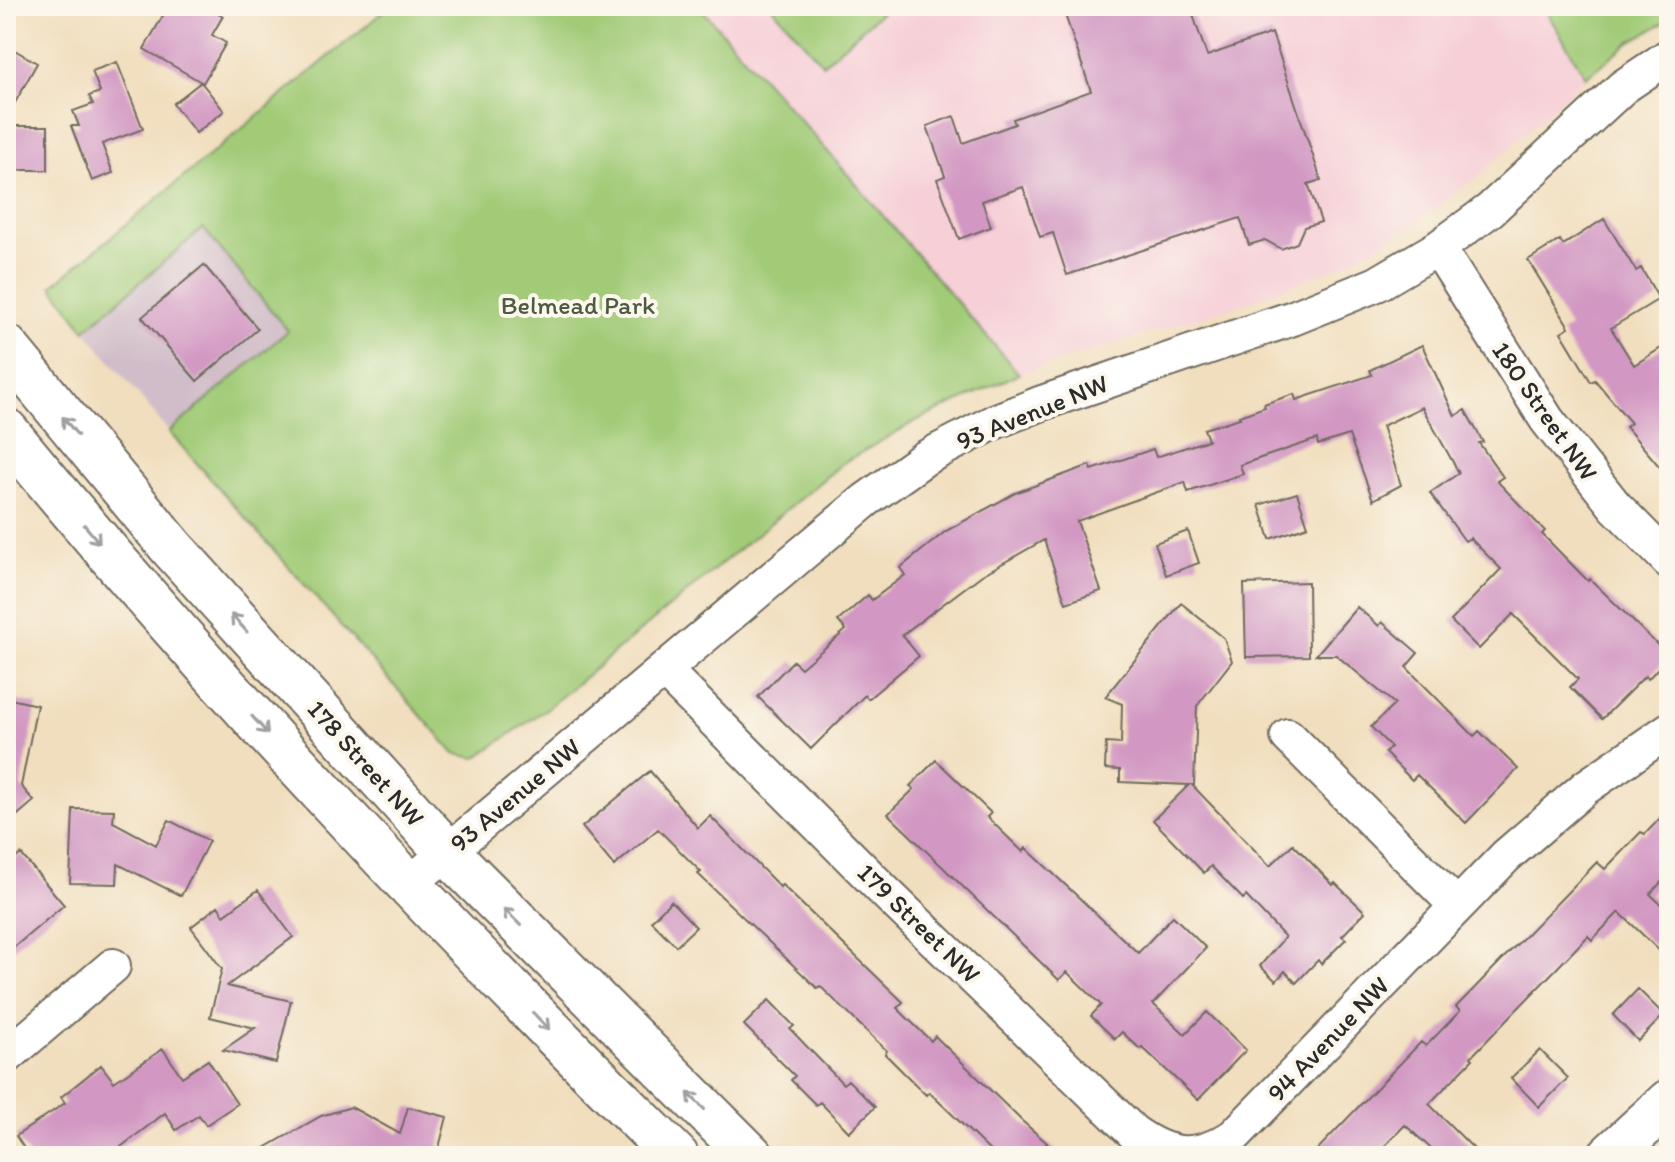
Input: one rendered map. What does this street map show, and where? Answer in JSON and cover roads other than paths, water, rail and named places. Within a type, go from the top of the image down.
[{"type":"main road","name":"178 Street NW","points":[[6,347],[172,548],[447,852],[751,1156]]},
{"type":"main road","name":"178 Street NW","points":[[6,431],[134,583],[408,885],[676,1156]]},
{"type":"main road","points":[[1610,1156],[1669,1102]]},
{"type":"street","name":"93 Avenue NW","points":[[408,885],[866,500],[925,458],[960,438],[1042,403],[1335,302],[1377,284],[1438,248],[1490,210],[1623,87],[1669,56]]},
{"type":"street","name":"180 Street NW","points":[[1438,248],[1547,420],[1615,506],[1669,561]]},
{"type":"street","name":"179 Street NW","points":[[665,671],[885,892],[1133,1132],[1157,1146],[1187,1155]]},
{"type":"street","name":"94 Avenue NW","points":[[1187,1155],[1218,1146],[1234,1136],[1457,906],[1551,816],[1625,759],[1669,730]]},
{"type":"street","points":[[1288,736],[1457,906]]},
{"type":"street","points":[[6,1057],[113,966]]},
{"type":"park label","name":"Belmead Park","points":[[578,305]]}]
